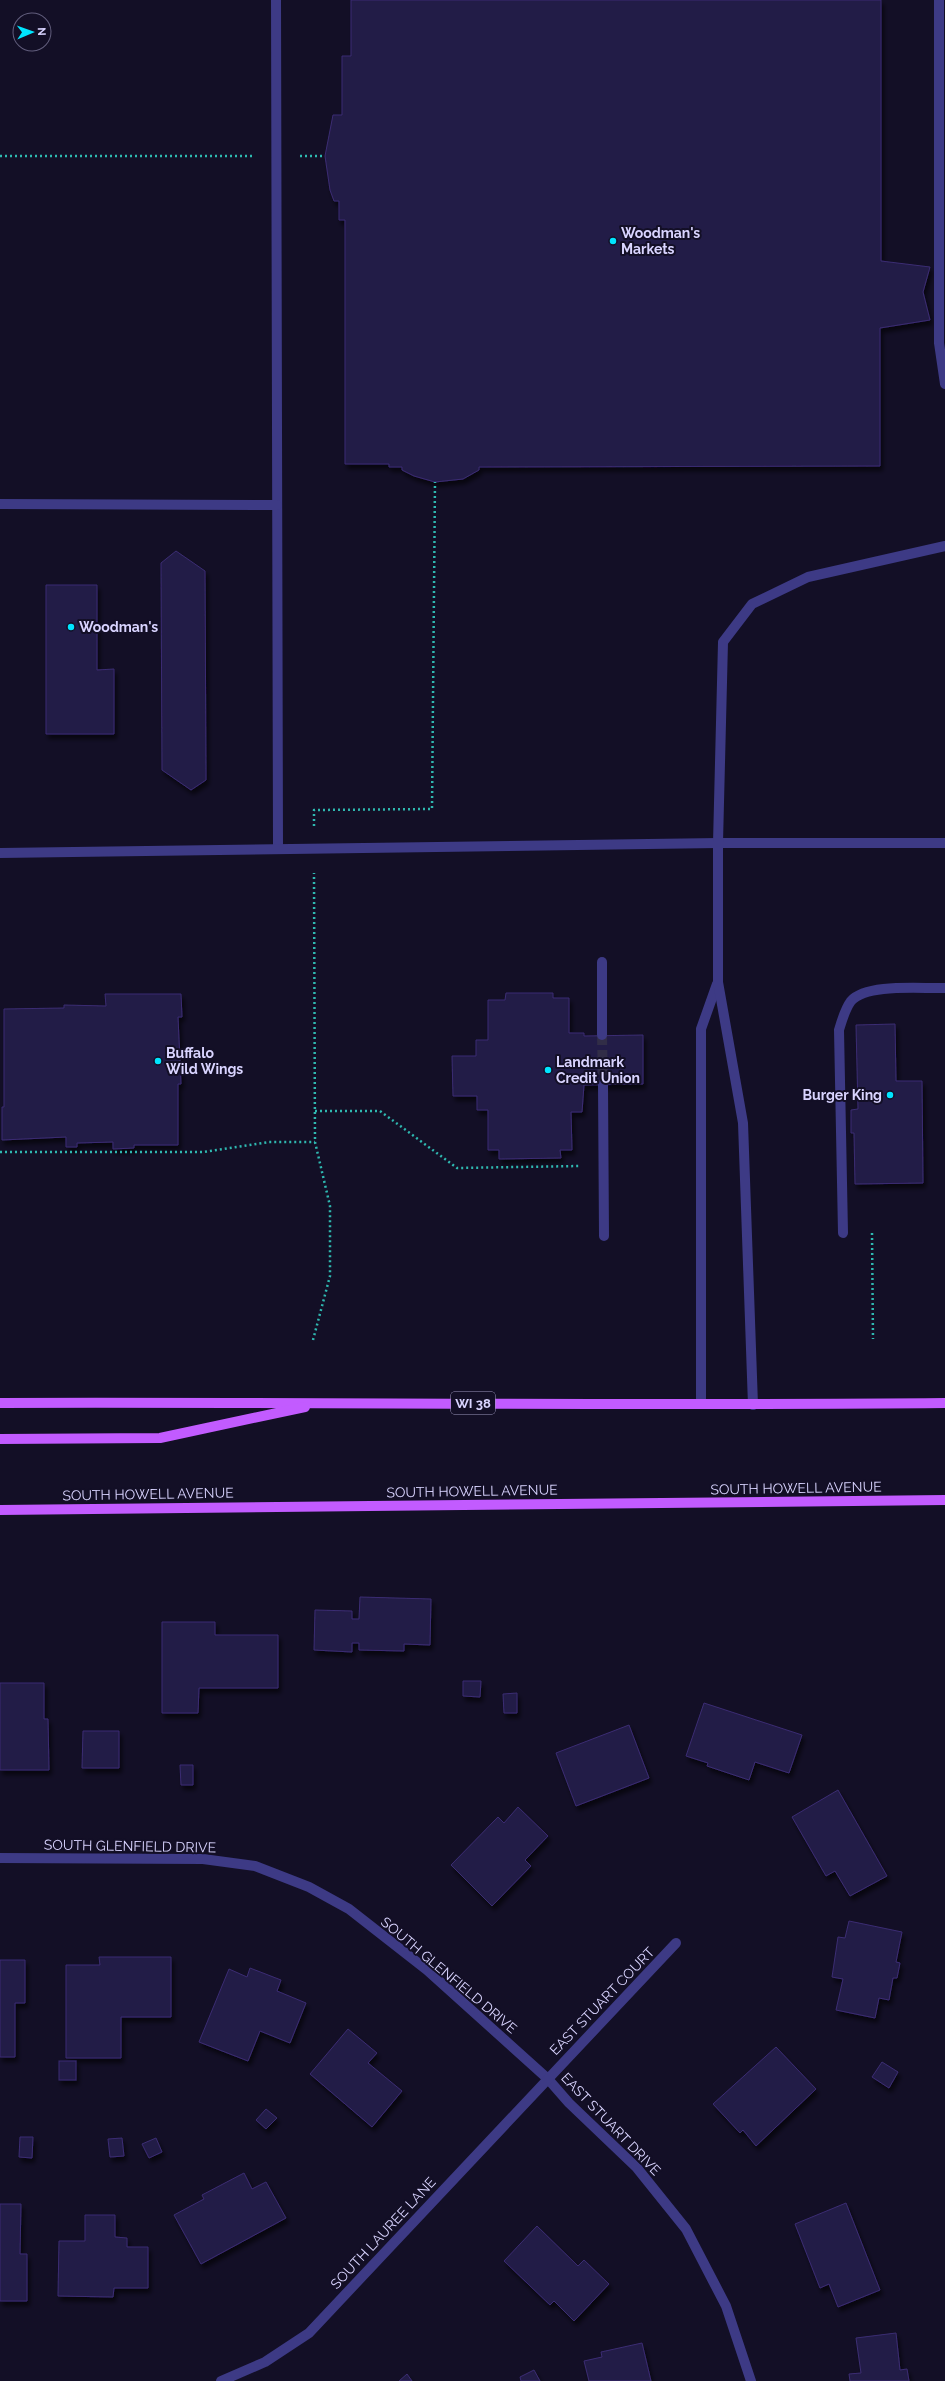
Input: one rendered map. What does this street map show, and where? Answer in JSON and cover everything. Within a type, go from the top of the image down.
[{"type":"main road","name":"WI 38","points":[[0,1403],[325,1402],[753,1405],[945,1403]]},
{"type":"main road","points":[[0,1439],[160,1438],[325,1402]]},
{"type":"main road","name":"SOUTH HOWELL AVENUE","points":[[0,1510],[945,1500]]},
{"type":"street","points":[[276,0],[278,848]]},
{"type":"street","points":[[939,0],[939,343],[945,384]]},
{"type":"street","points":[[0,504],[277,505]]},
{"type":"street","points":[[753,1405],[743,1123],[718,982],[718,843],[722,642],[752,604],[808,577],[945,546]]},
{"type":"street","points":[[0,853],[718,843],[945,843]]},
{"type":"street","points":[[602,962],[602,1035]]},
{"type":"street","points":[[702,1404],[701,1029],[718,982]]},
{"type":"street","points":[[843,1233],[839,1030],[845,1011],[852,1000],[869,990],[945,988]]},
{"type":"street","points":[[603,1085],[604,1236]]},
{"type":"street","name":"SOUTH GLENFIELD DRIVE","points":[[0,1858],[204,1859],[255,1866],[309,1887],[349,1909],[427,1970],[548,2079]]},
{"type":"street","name":"EAST STUART COURT","points":[[548,2079],[676,1943]]},
{"type":"street","name":"SOUTH LAUREE LANE","points":[[221,2381],[265,2362],[309,2333],[548,2079]]},
{"type":"street","name":"EAST STUART DRIVE","points":[[548,2079],[637,2168],[686,2230],[726,2306],[751,2381]]},
{"type":"path","points":[[0,156],[325,156]]},
{"type":"path","points":[[313,1340],[330,1276],[330,1206],[315,1142],[314,810],[432,809],[435,482]]},
{"type":"path","points":[[315,1111],[380,1112],[457,1168],[604,1166]]},
{"type":"path","points":[[0,1152],[203,1152],[269,1142],[315,1142]]},
{"type":"path","points":[[872,1233],[873,1339]]},
{"type":"building","name":"Woodman's Markets","points":[[351,0],[881,0],[881,261],[930,267],[923,292],[930,320],[880,328],[880,466],[479,467],[479,470],[463,479],[435,482],[414,476],[402,470],[402,467],[389,467],[389,464],[345,464],[345,220],[339,220],[339,201],[334,201],[330,190],[325,156],[333,115],[342,115],[342,56],[351,56]]},
{"type":"building","points":[[176,551],[205,571],[206,780],[191,790],[162,770],[161,563]]},
{"type":"building","name":"Woodman's","points":[[46,585],[97,585],[97,670],[114,669],[114,734],[46,734]]},
{"type":"building","name":"Landmark Credit Union","points":[[506,993],[553,993],[553,998],[569,998],[569,1033],[584,1033],[584,1036],[643,1035],[643,1084],[584,1085],[582,1112],[571,1112],[572,1150],[560,1150],[561,1158],[499,1159],[499,1150],[488,1150],[488,1110],[477,1110],[477,1096],[453,1096],[452,1056],[476,1056],[476,1040],[488,1040],[488,1000],[505,1000]]},
{"type":"building","points":[[105,994],[181,994],[182,1017],[178,1017],[181,1084],[178,1084],[178,1145],[134,1145],[134,1148],[113,1149],[113,1142],[77,1143],[77,1147],[66,1147],[66,1137],[2,1140],[2,1107],[4,1107],[4,1009],[64,1008],[64,1005],[106,1006]]},
{"type":"building","name":"Burger King","points":[[895,1024],[896,1081],[922,1081],[923,1183],[855,1184],[854,1133],[851,1133],[851,1110],[858,1109],[856,1025]]},
{"type":"building","points":[[360,1597],[431,1599],[430,1645],[404,1644],[404,1651],[359,1650],[359,1643],[352,1643],[352,1652],[314,1650],[315,1610],[352,1611],[352,1619],[359,1619]]},
{"type":"building","points":[[162,1622],[215,1622],[215,1635],[278,1635],[278,1688],[199,1688],[198,1713],[162,1713]]},
{"type":"building","points":[[463,1681],[481,1681],[480,1697],[463,1696]]},
{"type":"building","points":[[0,1683],[44,1683],[44,1719],[48,1719],[49,1770],[0,1770]]},
{"type":"building","points":[[517,1693],[517,1713],[504,1713],[503,1694]]},
{"type":"building","points":[[704,1703],[802,1735],[789,1773],[755,1762],[749,1780],[707,1766],[708,1763],[686,1756]]},
{"type":"building","points":[[629,1725],[649,1778],[576,1806],[556,1753]]},
{"type":"building","points":[[83,1731],[119,1731],[119,1768],[82,1768]]},
{"type":"building","points":[[180,1765],[193,1765],[193,1785],[181,1785]]},
{"type":"building","points":[[838,1790],[887,1876],[850,1896],[835,1871],[826,1876],[792,1817]]},
{"type":"building","points":[[518,1807],[548,1836],[525,1860],[531,1866],[492,1906],[451,1865],[498,1817],[504,1823]]},
{"type":"building","points":[[849,1921],[902,1932],[896,1962],[900,1963],[897,1978],[893,1978],[889,2000],[879,1998],[875,2018],[836,2010],[843,1979],[832,1977],[838,1937],[845,1938]]},
{"type":"building","points":[[99,1957],[171,1957],[171,2017],[121,2017],[121,2058],[66,2058],[66,1965],[100,1965]]},
{"type":"building","points":[[0,1960],[25,1960],[25,2003],[15,2003],[15,2057],[0,2057]]},
{"type":"building","points":[[250,1968],[281,1980],[277,1991],[306,2003],[290,2043],[260,2031],[248,2061],[199,2042],[229,1969],[247,1977]]},
{"type":"building","points":[[348,2029],[377,2053],[368,2063],[402,2091],[372,2127],[310,2074]]},
{"type":"building","points":[[776,2047],[816,2089],[756,2146],[743,2130],[740,2133],[713,2104]]},
{"type":"building","points":[[59,2061],[76,2061],[76,2080],[59,2080]]},
{"type":"building","points":[[882,2062],[898,2072],[889,2088],[872,2077]]},
{"type":"building","points":[[266,2109],[277,2118],[266,2129],[256,2120]]},
{"type":"building","points":[[20,2137],[33,2137],[32,2158],[19,2157]]},
{"type":"building","points":[[122,2138],[124,2156],[110,2157],[108,2139]]},
{"type":"building","points":[[156,2138],[162,2152],[149,2158],[142,2144]]},
{"type":"building","points":[[244,2173],[252,2189],[266,2182],[286,2218],[201,2264],[174,2215],[204,2199],[202,2195]]},
{"type":"building","points":[[846,2203],[880,2290],[838,2307],[829,2284],[820,2288],[795,2224]]},
{"type":"building","points":[[0,2204],[21,2204],[20,2254],[27,2254],[27,2301],[0,2301]]},
{"type":"building","points":[[85,2215],[115,2215],[115,2237],[127,2238],[127,2247],[148,2247],[148,2288],[114,2288],[113,2297],[58,2296],[59,2241],[85,2241]]},
{"type":"building","points":[[537,2226],[578,2266],[584,2260],[609,2284],[574,2321],[554,2301],[550,2305],[504,2261]]},
{"type":"building","points":[[896,2333],[900,2370],[907,2369],[909,2381],[850,2381],[849,2374],[861,2373],[856,2338]]},
{"type":"building","points":[[642,2343],[651,2381],[589,2381],[584,2361],[602,2357],[601,2352]]},
{"type":"building","points":[[534,2370],[540,2381],[521,2381],[520,2377]]},
{"type":"building","points":[[407,2374],[412,2381],[399,2381]]},
{"type":"tunnel","points":[[602,1035],[603,1085]]},
{"type":"place","name":"Woodman's Markets","points":[[613,241]]},
{"type":"place","name":"Woodman's","points":[[71,627]]},
{"type":"place","name":"Buffalo Wild Wings","points":[[158,1061]]},
{"type":"place","name":"Landmark Credit Union","points":[[548,1070]]},
{"type":"place","name":"Burger King","points":[[890,1095]]}]
